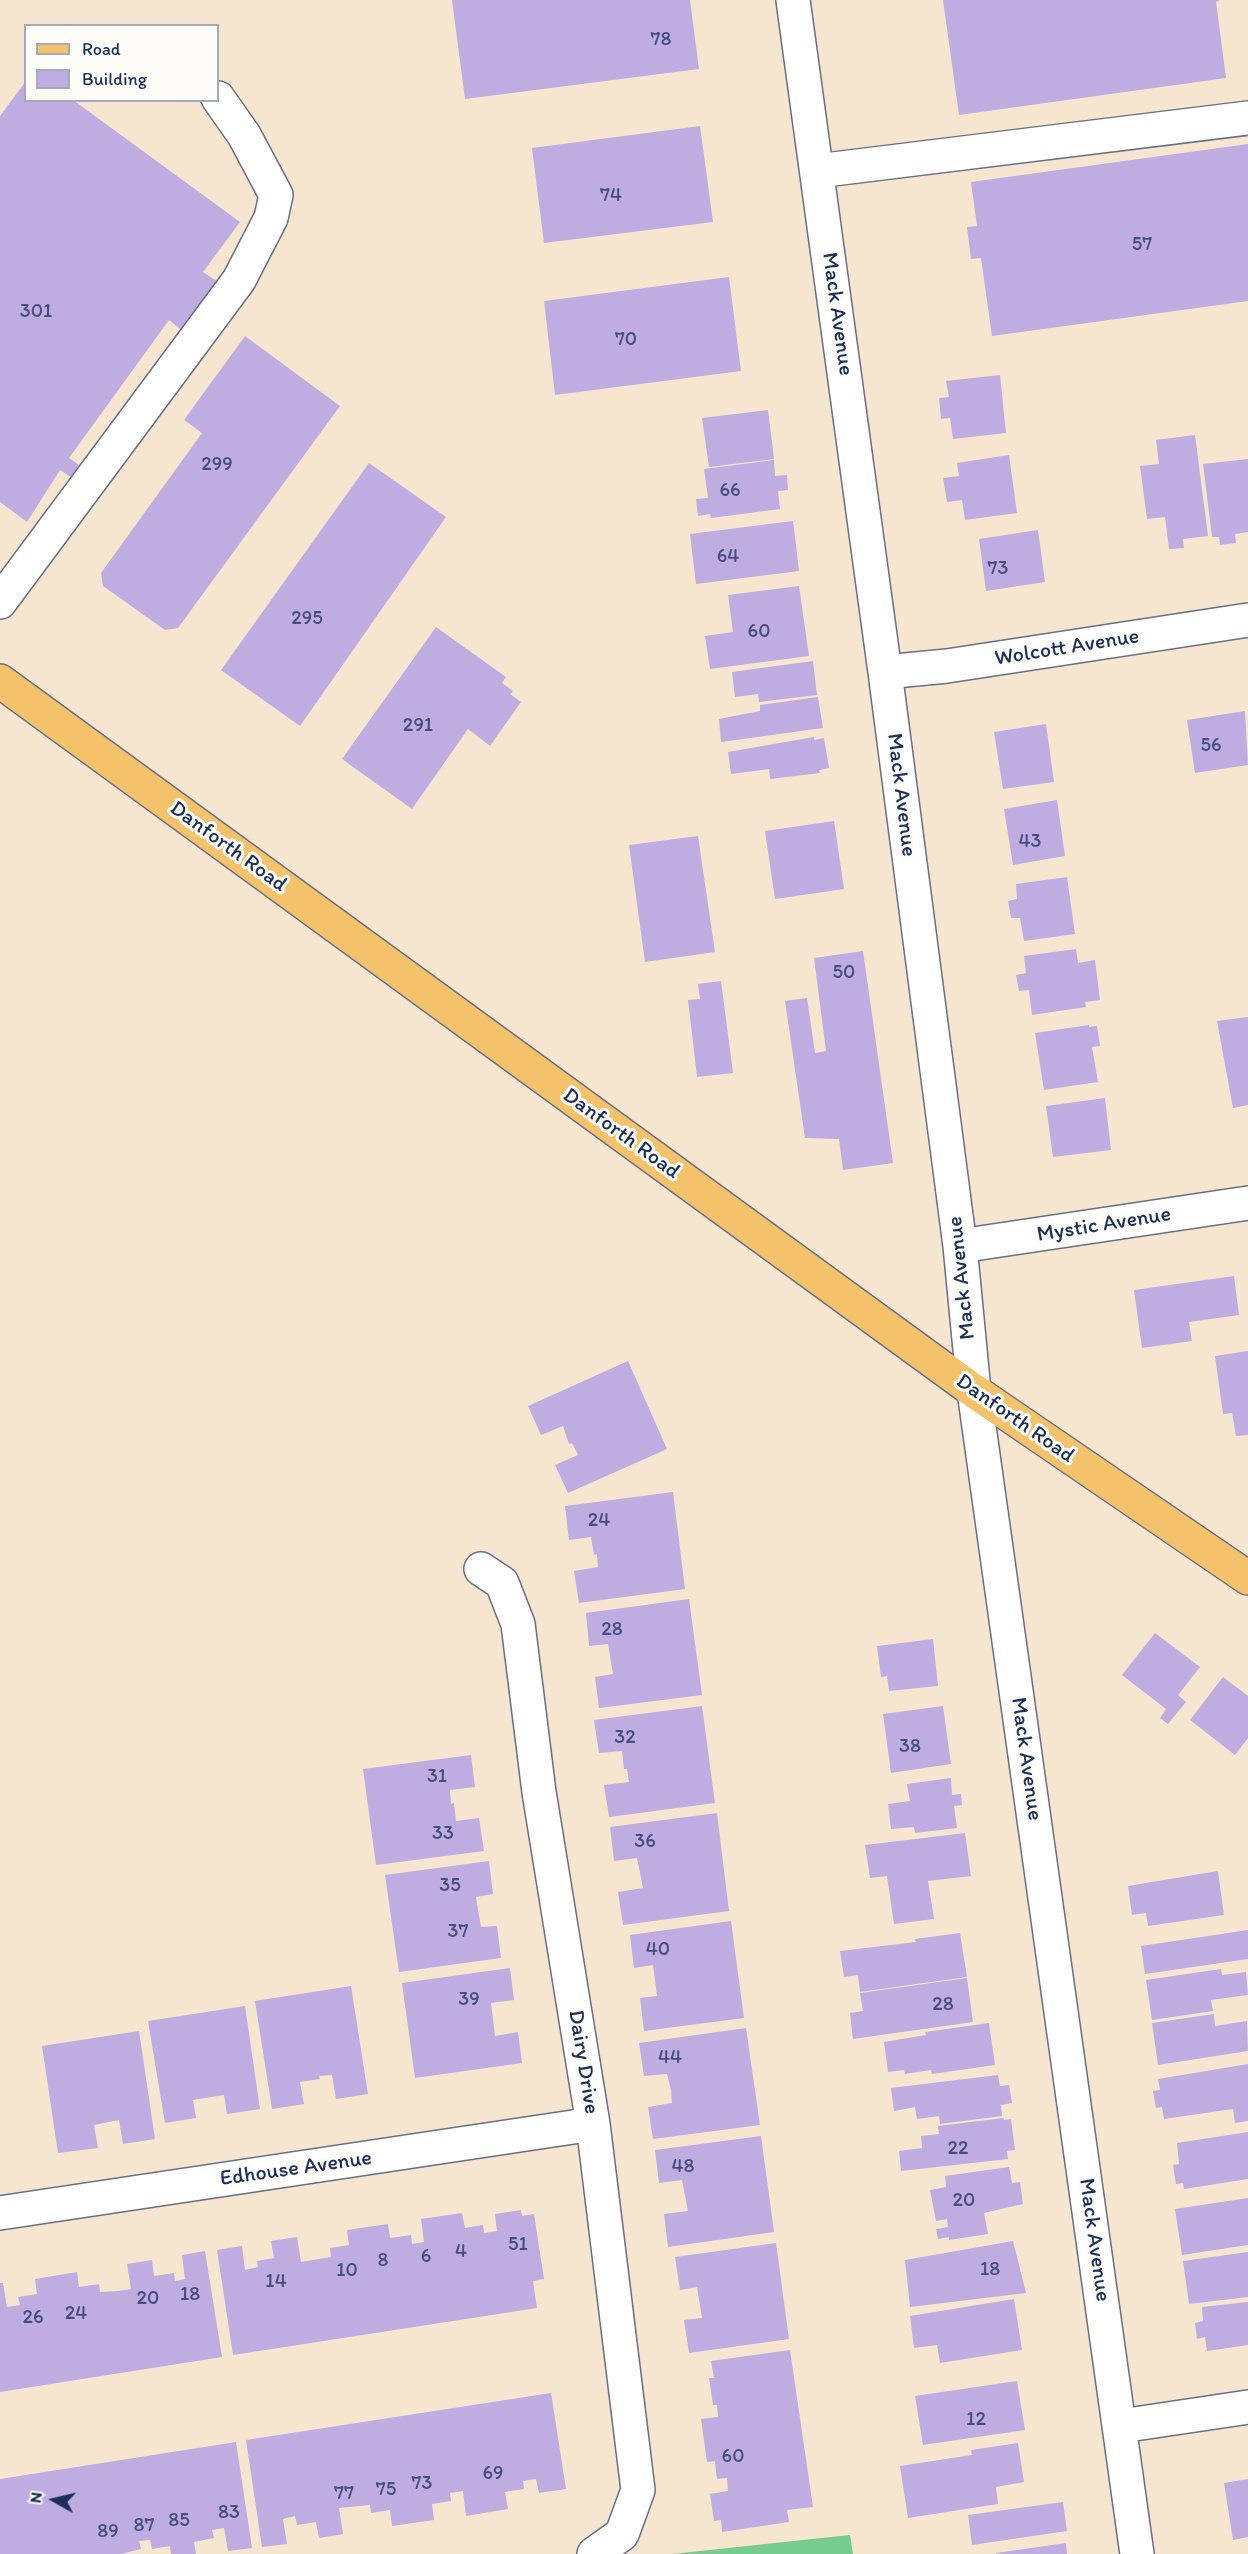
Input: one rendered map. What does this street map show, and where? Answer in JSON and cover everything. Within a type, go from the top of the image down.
[{"type":"main road","name":"Danforth Road","points":[[0,681],[974,1391],[1248,1578]]},
{"type":"street","name":"Mack Avenue","points":[[793,0],[885,672],[960,1246],[974,1391],[1121,2426],[1137,2554]]},
{"type":"street","points":[[0,602],[239,280],[271,218],[276,195],[244,135],[219,99]]},
{"type":"street","points":[[817,171],[1248,118]]},
{"type":"street","name":"Wolcott Avenue","points":[[885,672],[947,666],[1248,620]]},
{"type":"street","name":"Mystic Avenue","points":[[960,1246],[1248,1203]]},
{"type":"street","name":"Dairy Drive","points":[[481,1569],[502,1583],[518,1624],[539,1792],[593,2124],[638,2490],[622,2534],[594,2554]]},
{"type":"street","name":"Edhouse Avenue","points":[[0,2213],[593,2124]]},
{"type":"street","points":[[1121,2426],[1248,2407]]},
{"type":"green space","points":[[850,2535],[853,2554],[672,2554]]},
{"type":"building","points":[[452,0],[690,0],[699,69],[465,99]]},
{"type":"building","points":[[943,0],[1220,0],[1216,2],[1226,78],[959,115]]},
{"type":"building","points":[[24,84],[24,102],[76,102],[240,222],[203,272],[221,284],[185,333],[169,320],[69,458],[79,465],[71,477],[60,470],[27,522],[0,502],[0,116]]},
{"type":"building","points":[[700,126],[713,222],[544,243],[532,148]]},
{"type":"building","points":[[1248,144],[1248,301],[992,336],[981,258],[971,259],[967,227],[977,226],[971,182]]},
{"type":"building","points":[[729,277],[741,371],[555,395],[544,301]]},
{"type":"building","points":[[245,336],[340,406],[178,628],[165,630],[103,586],[101,573],[202,433],[184,420]]},
{"type":"building","points":[[1000,375],[1006,433],[953,439],[950,418],[941,419],[939,398],[949,397],[946,381]]},
{"type":"building","points":[[768,410],[774,459],[709,467],[702,418]]},
{"type":"building","points":[[1195,435],[1208,536],[1183,539],[1184,548],[1169,549],[1165,517],[1147,519],[1140,466],[1159,464],[1156,440]]},
{"type":"building","points":[[1009,455],[1017,513],[965,520],[962,500],[947,502],[943,478],[959,476],[957,463]]},
{"type":"building","points":[[1248,459],[1248,532],[1235,534],[1236,543],[1220,545],[1219,537],[1212,537],[1203,464]]},
{"type":"building","points":[[774,460],[775,476],[787,475],[788,490],[778,491],[780,509],[711,518],[710,514],[698,516],[696,499],[708,498],[704,469]]},
{"type":"building","points":[[369,463],[446,517],[300,726],[221,670]]},
{"type":"building","points":[[793,521],[799,571],[696,584],[690,534]]},
{"type":"building","points":[[1038,530],[1045,582],[986,591],[979,539]]},
{"type":"building","points":[[799,586],[809,656],[710,669],[705,636],[733,632],[728,595]]},
{"type":"building","points":[[436,627],[506,677],[502,683],[513,691],[510,694],[521,702],[490,746],[468,729],[412,809],[342,759]]},
{"type":"building","points":[[813,661],[817,695],[759,702],[758,694],[735,697],[732,672]]},
{"type":"building","points":[[818,697],[823,728],[721,742],[719,719],[760,711],[760,705]]},
{"type":"building","points":[[1245,711],[1248,765],[1195,773],[1187,720]]},
{"type":"building","points":[[1046,724],[1054,782],[1003,789],[994,732]]},
{"type":"building","points":[[814,737],[814,740],[824,738],[829,768],[819,770],[820,773],[770,779],[769,769],[731,774],[728,752]]},
{"type":"building","points":[[1057,800],[1065,856],[1013,865],[1004,809]]},
{"type":"building","points":[[834,821],[844,889],[775,899],[765,831]]},
{"type":"building","points":[[698,836],[715,952],[645,962],[629,845]]},
{"type":"building","points":[[1067,877],[1075,934],[1024,941],[1020,918],[1011,918],[1008,901],[1017,899],[1016,884]]},
{"type":"building","points":[[1076,949],[1078,963],[1095,960],[1100,1000],[1085,1002],[1086,1007],[1032,1015],[1029,990],[1019,991],[1016,975],[1026,973],[1024,956]]},
{"type":"building","points":[[863,951],[893,1163],[843,1170],[839,1139],[805,1138],[785,1001],[807,998],[815,1053],[826,1051],[814,958]]},
{"type":"building","points":[[721,981],[733,1073],[697,1077],[688,1000],[700,999],[698,984]]},
{"type":"building","points":[[1248,1017],[1248,1105],[1233,1108],[1217,1021]]},
{"type":"building","points":[[1089,1025],[1089,1027],[1097,1026],[1100,1046],[1092,1047],[1098,1082],[1044,1090],[1035,1033]]},
{"type":"building","points":[[1105,1098],[1111,1150],[1053,1157],[1046,1106]]},
{"type":"building","points":[[1234,1276],[1239,1315],[1189,1322],[1192,1341],[1142,1348],[1134,1290]]},
{"type":"building","points":[[1248,1351],[1248,1435],[1236,1436],[1232,1413],[1223,1414],[1215,1356]]},
{"type":"building","points":[[628,1361],[667,1449],[568,1493],[555,1465],[578,1455],[572,1443],[569,1444],[563,1426],[541,1435],[528,1406]]},
{"type":"building","points":[[673,1492],[685,1589],[579,1603],[574,1571],[598,1567],[597,1554],[594,1555],[591,1537],[569,1540],[565,1506]]},
{"type":"building","points":[[689,1599],[702,1695],[599,1708],[595,1677],[613,1674],[608,1644],[589,1646],[586,1613]]},
{"type":"building","points":[[1155,1633],[1200,1667],[1178,1695],[1186,1702],[1168,1724],[1160,1718],[1166,1709],[1122,1675]]},
{"type":"building","points":[[933,1639],[938,1686],[889,1691],[887,1676],[881,1677],[877,1646]]},
{"type":"building","points":[[1223,1677],[1248,1696],[1248,1738],[1235,1755],[1190,1720]]},
{"type":"building","points":[[702,1706],[715,1803],[609,1817],[604,1785],[629,1782],[627,1769],[624,1769],[622,1751],[599,1753],[594,1720]]},
{"type":"building","points":[[943,1706],[951,1764],[891,1773],[883,1714]]},
{"type":"building","points":[[471,1755],[475,1787],[450,1790],[451,1804],[454,1803],[456,1821],[479,1818],[484,1851],[376,1865],[363,1769]]},
{"type":"building","points":[[951,1778],[952,1795],[961,1794],[962,1805],[954,1806],[957,1828],[915,1833],[914,1827],[891,1829],[888,1804],[910,1801],[907,1784]]},
{"type":"building","points":[[717,1813],[729,1911],[623,1925],[618,1892],[643,1888],[637,1858],[614,1861],[610,1827]]},
{"type":"building","points":[[965,1833],[971,1876],[928,1881],[934,1919],[894,1924],[887,1876],[870,1878],[865,1845]]},
{"type":"building","points":[[489,1861],[493,1894],[476,1897],[481,1927],[497,1926],[501,1958],[399,1972],[385,1875]]},
{"type":"building","points":[[1218,1871],[1224,1915],[1148,1926],[1146,1913],[1132,1915],[1128,1886]]},
{"type":"building","points":[[731,1921],[744,2018],[644,2031],[640,1998],[657,1996],[653,1965],[634,1968],[630,1935]]},
{"type":"building","points":[[1248,1930],[1248,1959],[1145,1974],[1141,1946]]},
{"type":"building","points":[[960,1933],[967,1977],[860,1992],[858,1975],[844,1977],[840,1951],[916,1942],[915,1939]]},
{"type":"building","points":[[510,1968],[514,2000],[491,2003],[495,2036],[518,2032],[522,2063],[415,2078],[402,1983]]},
{"type":"building","points":[[1221,1969],[1222,1975],[1246,1972],[1248,1995],[1211,2000],[1213,2011],[1152,2020],[1146,1980]]},
{"type":"building","points":[[967,1978],[973,2022],[853,2039],[850,2013],[863,2011],[860,1993]]},
{"type":"building","points":[[351,1986],[368,2094],[336,2099],[332,2075],[319,2076],[320,2079],[300,2082],[304,2104],[272,2109],[255,2001]]},
{"type":"building","points":[[245,2006],[260,2109],[227,2114],[224,2095],[193,2100],[196,2118],[165,2123],[148,2021]]},
{"type":"building","points":[[1214,2014],[1215,2026],[1247,2021],[1248,2051],[1158,2065],[1152,2023]]},
{"type":"building","points":[[989,2023],[995,2065],[932,2074],[931,2070],[905,2074],[904,2070],[888,2072],[884,2042],[926,2035],[925,2032]]},
{"type":"building","points":[[746,2028],[760,2125],[653,2139],[648,2107],[672,2103],[671,2090],[667,2074],[644,2076],[639,2043]]},
{"type":"building","points":[[139,2031],[155,2139],[123,2144],[119,2120],[94,2125],[98,2148],[58,2153],[42,2046]]},
{"type":"building","points":[[1248,2064],[1248,2121],[1235,2123],[1233,2109],[1164,2119],[1162,2107],[1156,2108],[1153,2091],[1160,2090],[1158,2079]]},
{"type":"building","points":[[998,2075],[1000,2086],[1009,2085],[1012,2103],[1001,2105],[1002,2116],[940,2124],[939,2116],[917,2119],[915,2107],[894,2111],[891,2088]]},
{"type":"building","points":[[1003,2118],[1004,2120],[1011,2119],[1015,2150],[1007,2151],[1008,2159],[901,2171],[899,2151],[922,2148],[921,2136],[939,2134],[938,2126]]},
{"type":"building","points":[[1248,2132],[1248,2179],[1184,2189],[1183,2183],[1176,2184],[1173,2165],[1179,2164],[1177,2143]]},
{"type":"building","points":[[761,2136],[774,2232],[668,2247],[664,2214],[688,2211],[682,2180],[659,2183],[655,2150]]},
{"type":"building","points":[[1009,2167],[1012,2183],[1020,2182],[1023,2204],[984,2213],[988,2234],[949,2240],[949,2237],[938,2239],[936,2229],[948,2227],[947,2219],[936,2221],[930,2190],[946,2187],[945,2176]]},
{"type":"building","points":[[1248,2198],[1248,2245],[1182,2255],[1175,2209]]},
{"type":"building","points":[[521,2210],[522,2216],[534,2214],[544,2279],[533,2281],[537,2308],[233,2355],[217,2250],[242,2246],[245,2270],[258,2267],[257,2261],[274,2258],[271,2241],[297,2237],[301,2262],[331,2257],[330,2248],[349,2245],[347,2230],[388,2224],[390,2238],[411,2235],[412,2244],[424,2242],[421,2219],[462,2213],[465,2228],[483,2225],[484,2233],[497,2231],[495,2214]]},
{"type":"building","points":[[1013,2241],[1026,2293],[910,2307],[905,2260]]},
{"type":"building","points":[[776,2243],[789,2339],[689,2353],[684,2320],[702,2318],[697,2287],[680,2290],[675,2257]]},
{"type":"building","points":[[205,2251],[222,2357],[0,2392],[0,2283],[3,2283],[7,2307],[20,2305],[18,2297],[37,2294],[35,2279],[77,2272],[79,2287],[99,2284],[100,2292],[119,2291],[131,2289],[127,2264],[152,2260],[154,2276],[174,2273],[175,2281],[185,2279],[182,2255]]},
{"type":"building","points":[[1248,2252],[1248,2297],[1189,2304],[1183,2261]]},
{"type":"building","points":[[1014,2299],[1022,2350],[940,2363],[937,2345],[914,2348],[910,2316]]},
{"type":"building","points":[[1248,2302],[1248,2345],[1207,2351],[1205,2337],[1197,2339],[1195,2323],[1203,2321],[1202,2307]]},
{"type":"building","points":[[790,2350],[813,2507],[787,2510],[789,2522],[722,2532],[721,2520],[714,2521],[710,2494],[728,2491],[727,2478],[717,2479],[715,2461],[707,2462],[701,2419],[718,2417],[717,2405],[713,2405],[709,2378],[714,2378],[711,2361]]},
{"type":"building","points":[[1017,2381],[1025,2430],[923,2445],[915,2396]]},
{"type":"building","points":[[551,2393],[566,2489],[539,2493],[536,2479],[523,2481],[524,2489],[505,2492],[508,2509],[466,2516],[463,2491],[450,2493],[451,2501],[432,2504],[434,2520],[392,2526],[390,2510],[371,2513],[370,2505],[339,2508],[343,2534],[319,2538],[316,2522],[297,2525],[295,2516],[283,2519],[287,2544],[262,2547],[246,2440]]},
{"type":"building","points":[[236,2442],[252,2548],[228,2551],[224,2528],[212,2530],[214,2538],[194,2542],[196,2554],[171,2554],[170,2546],[152,2549],[150,2540],[139,2541],[141,2549],[121,2554],[0,2554],[0,2479]]},
{"type":"building","points":[[1018,2443],[1024,2482],[996,2487],[998,2504],[908,2518],[900,2466],[972,2455],[971,2450]]},
{"type":"building","points":[[1248,2479],[1248,2537],[1233,2540],[1224,2483]]},
{"type":"building","points":[[1063,2502],[1067,2531],[972,2545],[968,2515]]},
{"type":"building","points":[[1066,2543],[1067,2554],[996,2554],[996,2553]]}]
